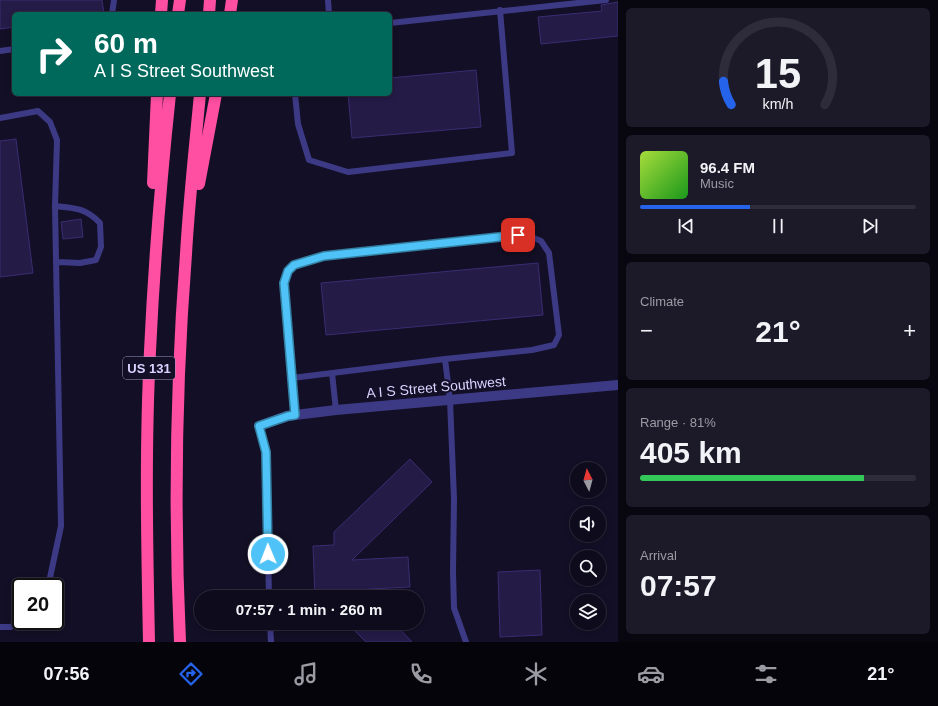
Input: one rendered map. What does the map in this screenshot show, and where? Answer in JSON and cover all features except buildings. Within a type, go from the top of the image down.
[{"type":"highway","points":[[161,12],[162,0]]},
{"type":"highway","points":[[178,12],[180,0]]},
{"type":"highway","points":[[208,12],[210,0]]},
{"type":"highway","points":[[230,12],[232,0]]},
{"type":"highway","points":[[150,351],[157,96]]},
{"type":"highway","name":"US 131","points":[[149,642],[147,451],[150,351],[162,174],[170,96]]},
{"type":"highway","name":"US 131","points":[[180,642],[177,548],[177,484],[180,355],[186,254],[200,96]]},
{"type":"highway","points":[[186,254],[216,96]]},
{"type":"street","name":"A I S Street Southwest","points":[[259,426],[288,416],[336,410],[618,385]]},
{"type":"lane","points":[[112,12],[114,0]]},
{"type":"lane","points":[[328,0],[329,12]]},
{"type":"lane","points":[[392,23],[500,10],[606,0]]},
{"type":"lane","points":[[295,96],[298,124],[309,160],[348,172],[512,153],[500,10]]},
{"type":"lane","points":[[0,51],[12,49]]},
{"type":"lane","points":[[0,118],[38,111],[50,122],[57,140],[55,206],[61,526],[50,578]]},
{"type":"lane","points":[[55,206],[83,209],[95,217],[100,223],[101,247],[96,260],[80,263],[57,262]]},
{"type":"lane","points":[[292,378],[532,350],[554,346],[559,335],[549,253],[541,241],[529,236],[511,236],[324,256],[294,265],[288,271],[284,283],[295,415]]},
{"type":"lane","points":[[445,359],[450,400],[454,498],[452,571],[454,608],[466,642]]},
{"type":"lane","points":[[332,373],[336,410]]},
{"type":"lane","points":[[259,426],[266,452],[270,590]]},
{"type":"lane","points":[[0,627],[12,626]]},
{"type":"lane","points":[[270,630],[271,642]]},
{"type":"route","points":[[268,554],[266,452],[259,426],[295,415],[284,283],[288,271],[294,265],[324,256],[518,235]]}]
